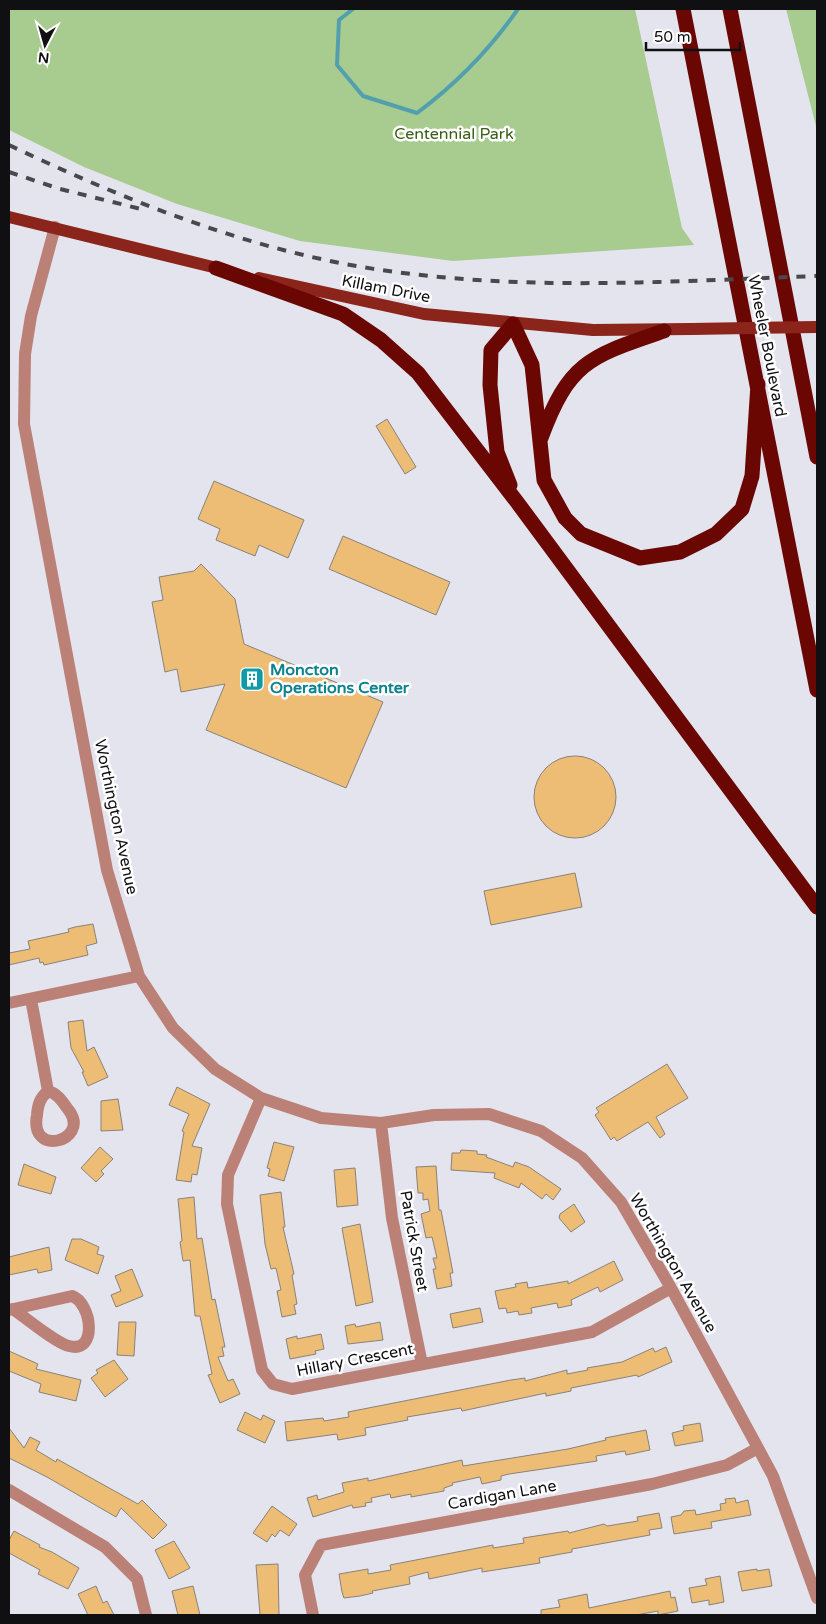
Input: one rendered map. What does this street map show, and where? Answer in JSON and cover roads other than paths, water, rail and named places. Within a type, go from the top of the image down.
[{"type":"highway","name":"Wheeler Boulevard","points":[[683,9],[817,690]]},
{"type":"highway","name":"Wheeler Boulevard","points":[[730,9],[817,457]]},
{"type":"highway","points":[[216,268],[343,314],[381,340],[418,373],[517,502],[817,907]]},
{"type":"highway","points":[[517,502],[497,452],[490,385],[491,350],[514,324],[532,365],[544,480],[565,518],[581,534],[640,558],[680,552],[716,534],[742,509],[752,476],[758,384]]},
{"type":"highway","points":[[539,442],[552,406],[567,382],[590,359],[664,330]]},
{"type":"highway","points":[[810,415],[817,432]]},
{"type":"main road","name":"Killam Drive","points":[[9,217],[216,268],[424,314],[593,330],[817,327]]},
{"type":"street","name":"Worthington Avenue","points":[[55,227],[30,316],[25,354],[24,424],[107,870],[139,976],[173,1028],[215,1069],[261,1098],[321,1118],[381,1123],[434,1115],[489,1114],[541,1131],[582,1158],[621,1202],[671,1288],[773,1476],[817,1598]]},
{"type":"street","points":[[9,1003],[139,976]]},
{"type":"street","points":[[31,999],[48,1091]]},
{"type":"street","name":"Hillary Crescent","points":[[261,1098],[228,1175],[227,1204],[262,1370],[273,1384],[292,1389],[592,1332],[671,1288]]},
{"type":"street","name":"Patrick Street","points":[[381,1123],[392,1218],[422,1364]]},
{"type":"street","points":[[67,1297],[76,1298],[84,1306],[89,1335],[84,1343],[73,1347],[67,1346],[11,1309],[67,1297]]},
{"type":"street","name":"Cardigan Lane","points":[[313,1615],[305,1575],[321,1545],[652,1484],[726,1465],[758,1448]]},
{"type":"street","points":[[9,1490],[105,1547],[138,1579],[146,1615]]},
{"type":"waterway","points":[[353,9],[339,20],[337,65],[363,96],[417,113],[472,65],[518,9]]},
{"type":"railway","points":[[9,145],[102,187],[198,224],[246,240],[346,264],[449,278],[554,283],[659,282],[817,276]]},
{"type":"railway","points":[[9,172],[60,189],[145,210]]},
{"type":"place","name":"Moncton Operations Center","points":[[252,679]]},
{"type":"park label","name":"Centennial Park","points":[[454,134]]}]
